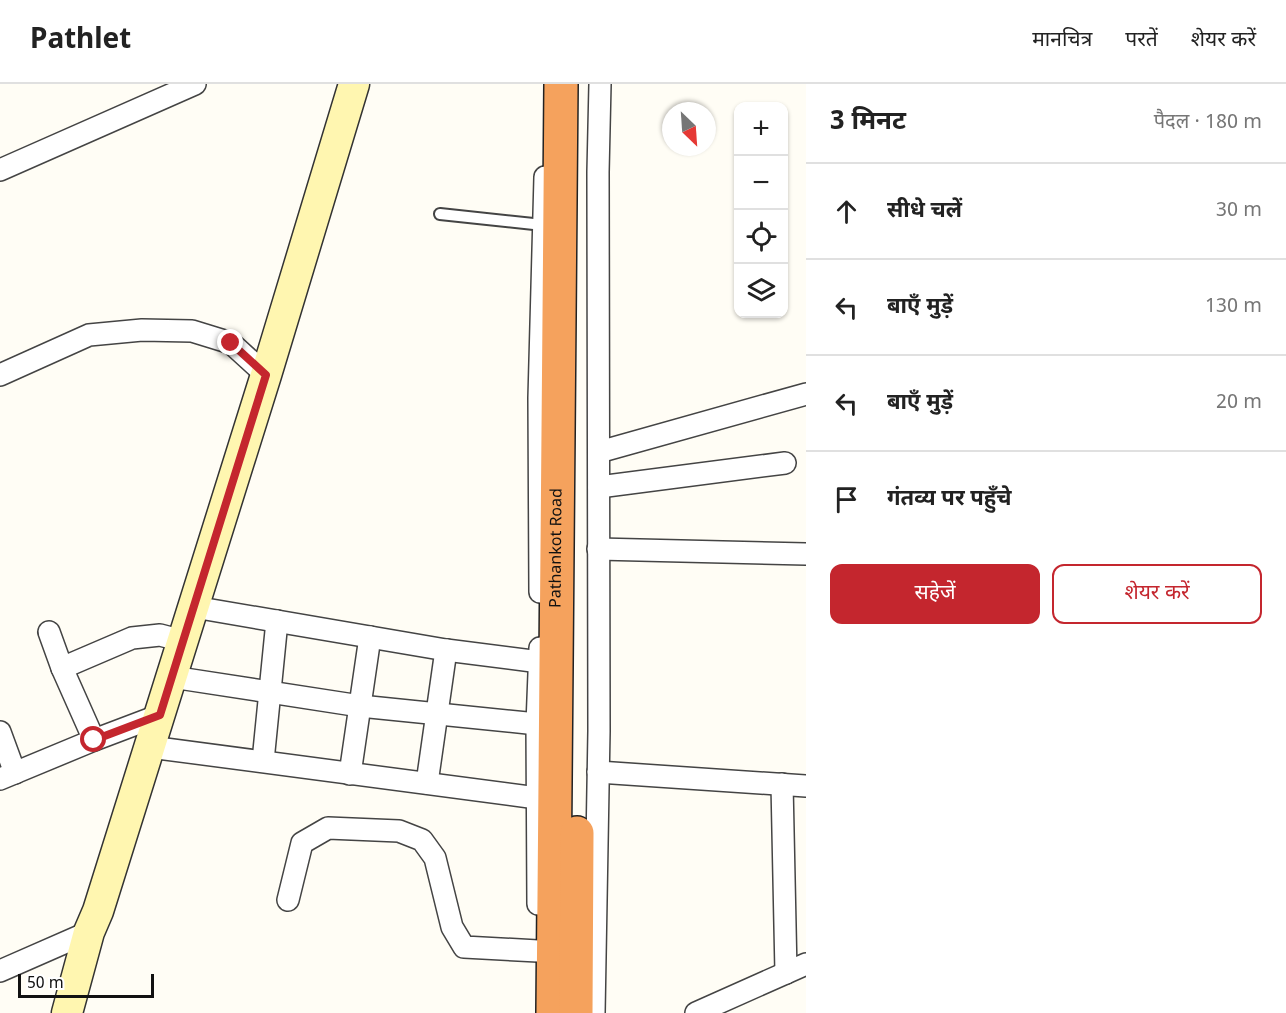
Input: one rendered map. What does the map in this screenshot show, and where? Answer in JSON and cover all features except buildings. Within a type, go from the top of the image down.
[{"type":"highway","name":"Pathankot Road","points":[[553,1013],[561,84]]},
{"type":"highway","points":[[576,1013],[581,84]]},
{"type":"street","points":[[0,170],[195,84]]},
{"type":"street","points":[[67,1013],[89,933],[98,911],[194,607],[354,84]]},
{"type":"street","points":[[538,1013],[539,398],[546,84]]},
{"type":"street","points":[[594,1013],[598,772],[600,84]]},
{"type":"street","points":[[0,375],[89,335],[152,330],[192,331],[231,343],[266,375]]},
{"type":"street","points":[[599,452],[806,394]]},
{"type":"street","points":[[598,488],[785,463]]},
{"type":"street","points":[[598,549],[806,554]]},
{"type":"street","points":[[194,607],[446,650],[540,662]]},
{"type":"street","points":[[263,761],[277,621]]},
{"type":"street","points":[[49,632],[62,669],[94,740]]},
{"type":"street","points":[[62,669],[132,638],[160,635],[183,641]]},
{"type":"street","points":[[350,774],[370,637]]},
{"type":"street","points":[[427,783],[446,650]]},
{"type":"street","points":[[171,677],[360,706],[537,724]]},
{"type":"street","points":[[0,732],[8,776],[160,715]]},
{"type":"street","points":[[150,747],[537,798]]},
{"type":"street","points":[[598,772],[806,786]]},
{"type":"street","points":[[782,784],[786,973]]},
{"type":"street","points":[[288,900],[302,843],[328,828],[399,831],[422,840],[435,858],[452,927],[464,947],[538,951]]},
{"type":"street","points":[[0,971],[89,933]]},
{"type":"street","points":[[696,1013],[806,964]]},
{"type":"lane","points":[[440,214],[543,225]]},
{"type":"route","points":[[94,740],[160,715],[266,375],[231,343]]}]
